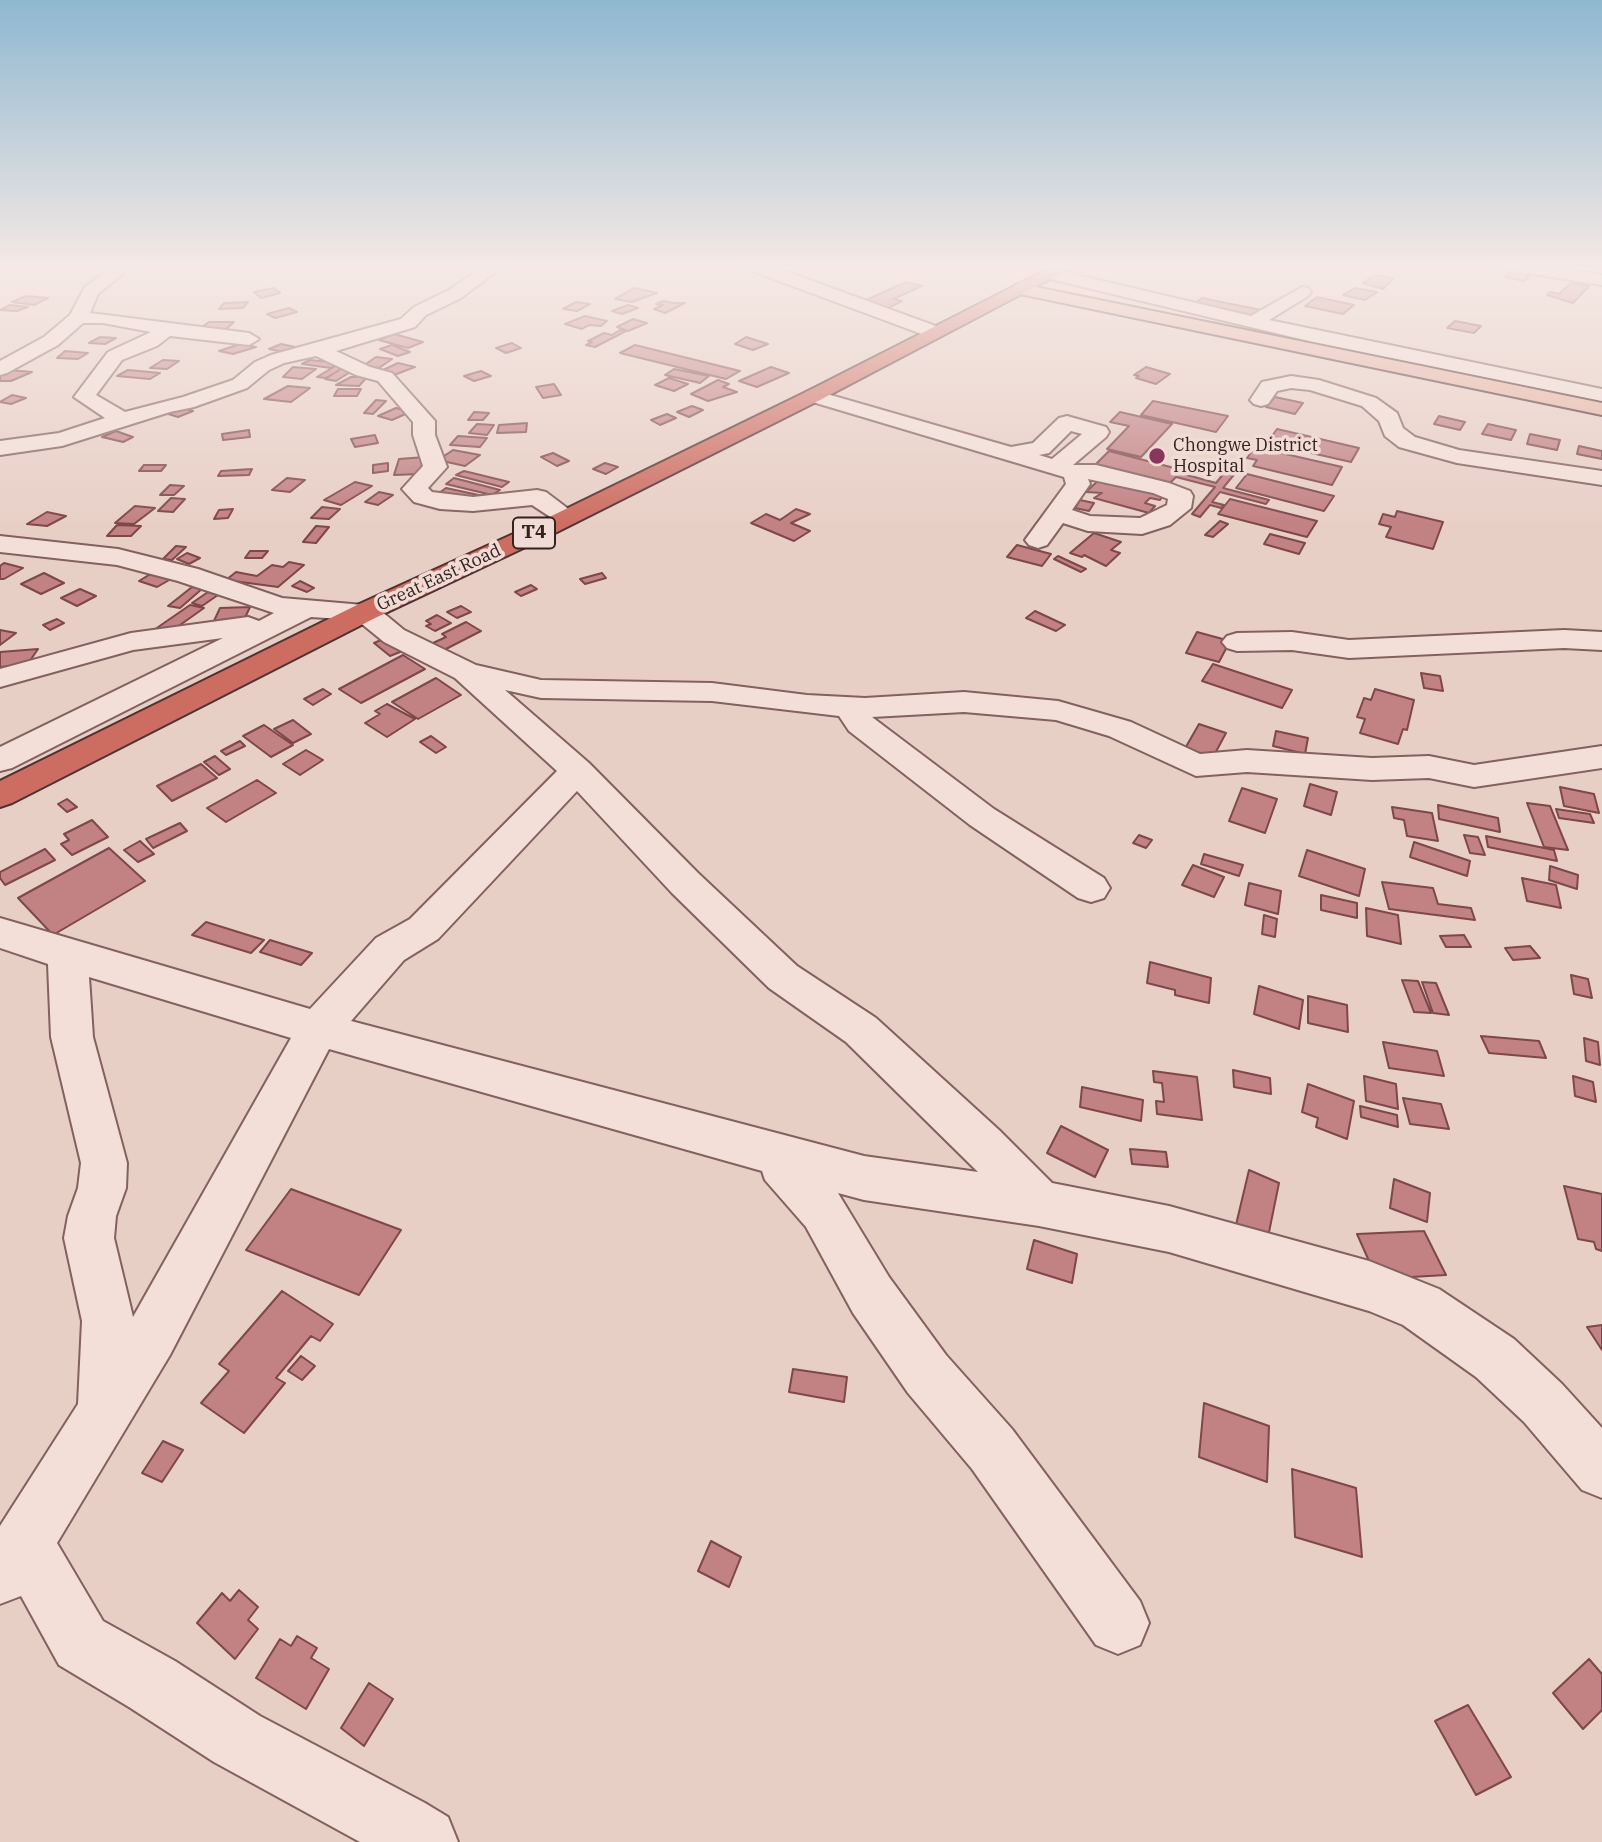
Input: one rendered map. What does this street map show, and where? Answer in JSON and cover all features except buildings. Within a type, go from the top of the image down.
[{"type":"highway","name":"Great East Road","points":[[0,795],[365,612],[567,517],[813,396],[893,353]]},
{"type":"main road","points":[[1356,353],[1602,409]]},
{"type":"street","points":[[0,369],[29,353]]},
{"type":"street","points":[[123,353],[105,366],[84,397],[125,421]]},
{"type":"street","points":[[0,448],[62,439],[167,406],[187,404],[240,384],[262,366],[278,359],[308,353]]},
{"type":"street","points":[[322,353],[363,371],[385,377],[424,421],[424,435],[435,467],[414,489],[423,497],[440,502],[473,504],[537,497],[567,517]]},
{"type":"street","points":[[1369,353],[1602,395]]},
{"type":"street","points":[[1261,400],[1269,386],[1291,382],[1312,384],[1369,402],[1389,418],[1393,431],[1407,442],[1457,456],[1602,478]]},
{"type":"street","points":[[813,396],[1066,470],[1096,472],[1161,488],[1181,496],[1179,508],[1161,520],[1142,526],[1088,523],[1057,513]]},
{"type":"street","points":[[1012,454],[1085,443],[1066,470]]},
{"type":"street","points":[[1038,540],[1078,484],[1066,470]]},
{"type":"street","points":[[0,544],[118,557],[294,607],[365,612],[394,636],[466,672],[541,689],[712,692],[807,705],[849,707],[964,702],[1058,711],[1120,729],[1196,765],[1247,761],[1372,769],[1429,767],[1474,776],[1602,757]]},
{"type":"street","points":[[0,678],[131,642],[249,626],[294,607]]},
{"type":"street","points":[[0,760],[294,607]]},
{"type":"street","points":[[1237,642],[1292,641],[1349,649],[1564,639],[1602,640]]},
{"type":"street","points":[[466,672],[576,771],[685,883],[783,977],[861,1030],[966,1128],[1039,1203]]},
{"type":"street","points":[[849,707],[860,724],[982,817],[1091,888]]},
{"type":"street","points":[[423,1842],[401,1827],[237,1738],[152,1684],[80,1643],[12,1558],[151,1336],[318,1029],[390,949],[424,929],[576,771]]},
{"type":"street","points":[[0,933],[318,1029],[864,1178],[1039,1203],[1169,1229],[1369,1286],[1420,1307],[1495,1358],[1543,1403],[1602,1470]]},
{"type":"street","points":[[68,955],[72,1037],[104,1163],[102,1188],[92,1216],[89,1238],[108,1321],[104,1412]]},
{"type":"street","points":[[782,1156],[782,1165],[823,1211],[871,1295],[928,1374],[992,1449],[1118,1623]]},
{"type":"place","name":"Chongwe District Hospital","points":[[1157,456]]}]
